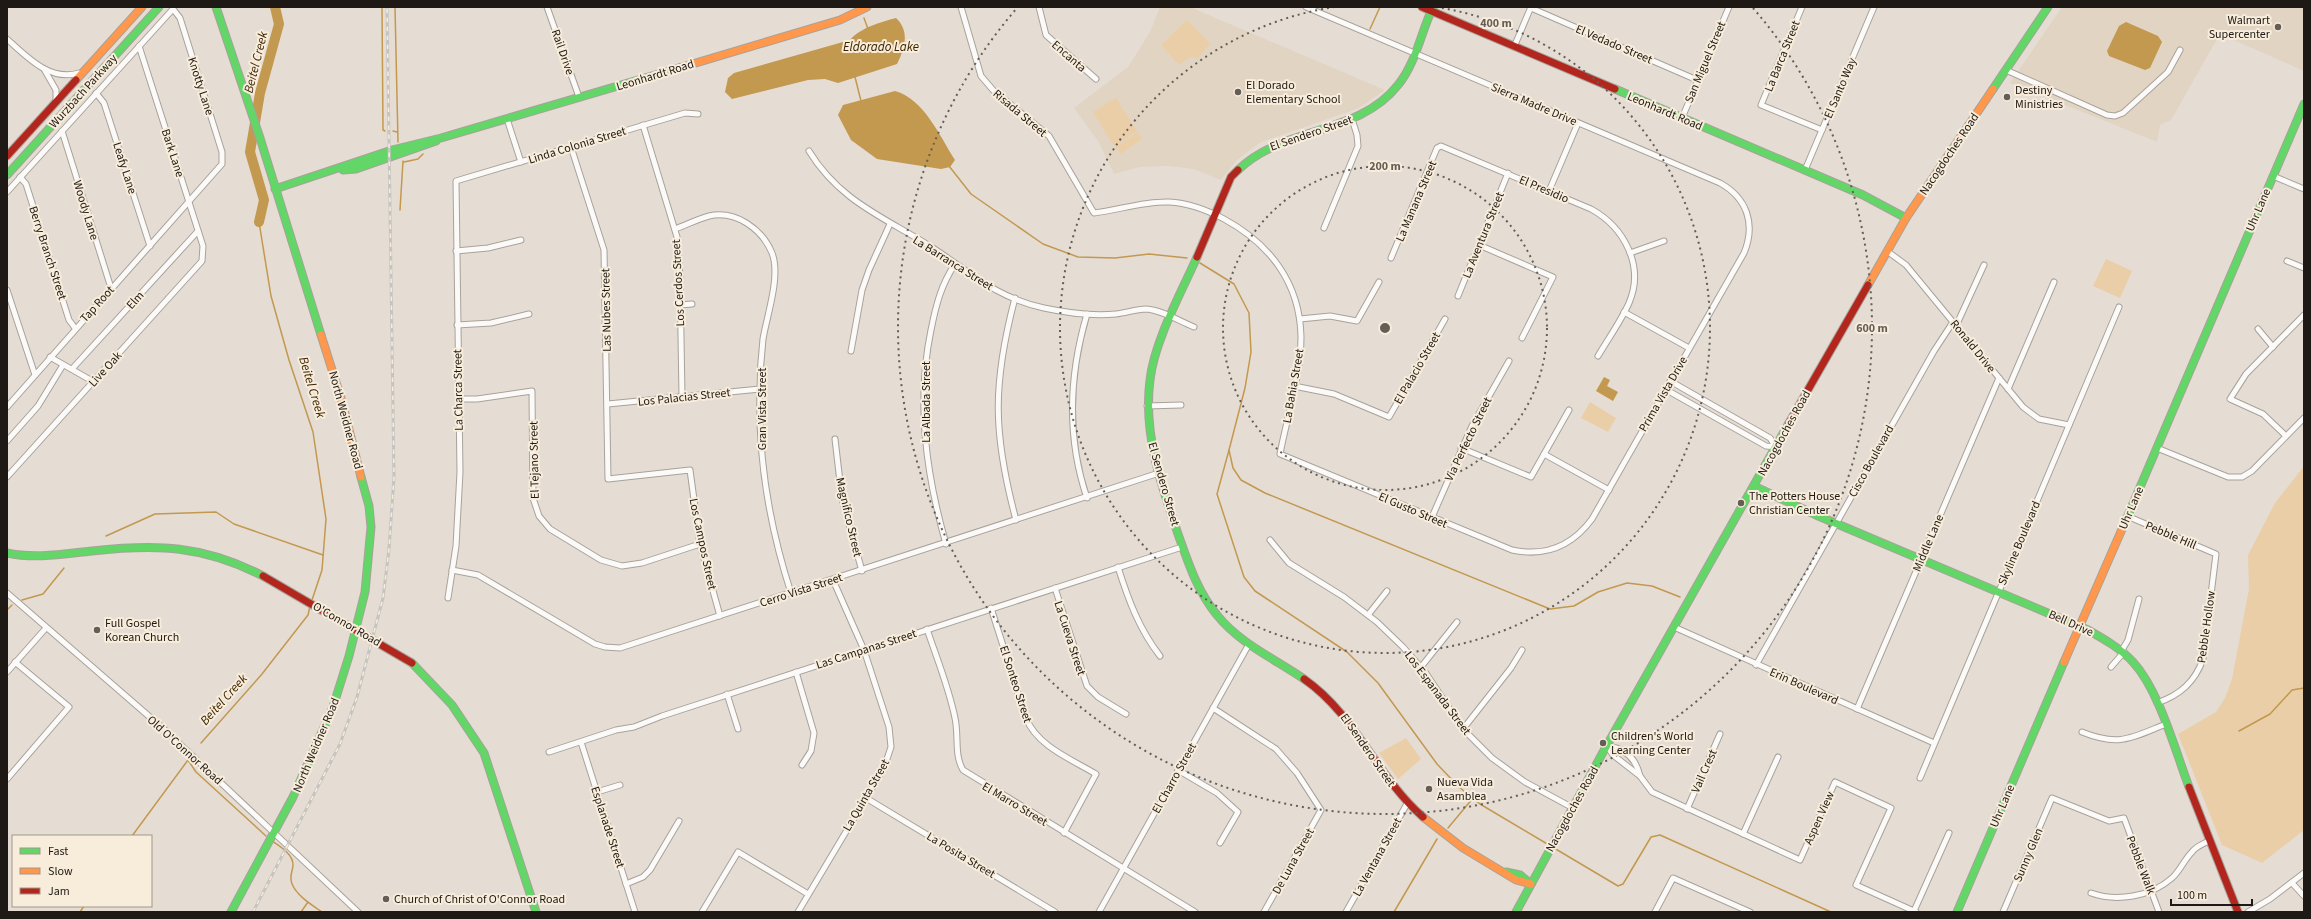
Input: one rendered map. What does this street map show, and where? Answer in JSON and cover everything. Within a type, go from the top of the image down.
[{"type":"main road","name":"Wurzbach Parkway","points":[[7,156],[142,7]]},
{"type":"main road","name":"Wurzbach Parkway","points":[[7,175],[159,7]]},
{"type":"main road","name":"North Weidner Road","points":[[216,7],[260,138],[345,411],[369,506],[372,527],[370,558],[364,599],[334,707],[293,797],[231,912]]},
{"type":"main road","name":"Leonhardt Road","points":[[275,189],[392,150],[507,119],[840,20],[867,7]]},
{"type":"main road","name":"Leonhardt Road","points":[[1422,7],[1432,9],[1514,46],[1864,195],[1906,218]]},
{"type":"main road","name":"Nacogdoches Road","points":[[1516,912],[1607,746],[1906,218],[2048,7]]},
{"type":"main road","name":"El Sendero Street","points":[[1432,9],[1406,74],[1390,94],[1371,110],[1352,119],[1277,143],[1254,154],[1230,177],[1150,369],[1147,406],[1150,436],[1159,474],[1196,586],[1207,605],[1224,625],[1249,644],[1312,684],[1329,698],[1344,714],[1392,785],[1408,802],[1454,843],[1506,872],[1516,872],[1526,877],[1531,884]]},
{"type":"main road","name":"Uhr Lane","points":[[1956,912],[2304,104]]},
{"type":"main road","name":"Bell Drive","points":[[1754,486],[1836,523],[2079,626],[2109,640],[2123,651],[2144,676],[2157,703],[2238,912]]},
{"type":"main road","name":"O'Connor Road","points":[[7,553],[44,555],[156,546],[211,554],[245,565],[412,662],[447,697],[475,736],[484,753],[536,912]]},
{"type":"street","name":"Rail Drive","points":[[547,7],[579,97]]},
{"type":"street","name":"Risada Street","points":[[961,7],[981,76],[993,90],[1049,136],[1094,213]]},
{"type":"street","name":"Encanta","points":[[1039,7],[1046,35],[1096,79]]},
{"type":"street","name":"Sierra Madre Drive","points":[[1306,7],[1720,183],[1737,195],[1748,218]]},
{"type":"street","name":"San Miguel Street","points":[[1682,118],[1729,7]]},
{"type":"street","name":"La Barca Street","points":[[1802,7],[1761,105],[1822,130]]},
{"type":"street","name":"El Santo Way","points":[[1805,170],[1874,7]]},
{"type":"street","points":[[1514,46],[1531,8]]},
{"type":"street","name":"El Vedado Street","points":[[1531,8],[1697,80]]},
{"type":"street","name":"Knotty Lane","points":[[139,46],[173,9],[180,18],[222,152],[222,164]]},
{"type":"street","points":[[7,39],[44,69],[64,76],[84,71]]},
{"type":"street","points":[[7,192],[139,46]]},
{"type":"street","name":"Bark Lane","points":[[139,46],[203,246],[202,261]]},
{"type":"street","points":[[2006,70],[2107,115],[2115,116],[2123,113],[2168,72],[2180,50]]},
{"type":"street","points":[[44,69],[56,90],[56,102]]},
{"type":"street","name":"Leafy Lane","points":[[96,93],[104,103],[150,246]]},
{"type":"street","name":"Linda Colonia Street","points":[[456,181],[685,113],[698,114]]},
{"type":"street","points":[[507,119],[521,162]]},
{"type":"street","points":[[1324,228],[1358,146],[1357,135],[1352,119]]},
{"type":"street","points":[[1549,191],[1578,123]]},
{"type":"street","name":"Los Cerdos Street","points":[[643,125],[675,229],[680,305],[682,397]]},
{"type":"street","name":"Woody Lane","points":[[62,131],[111,288]]},
{"type":"street","name":"El Presidio","points":[[1441,146],[1591,209],[1605,218],[1621,234],[1630,253],[1634,270],[1632,292],[1624,312],[1598,356]]},
{"type":"street","name":"La Manana Street","points":[[1391,258],[1437,148],[1441,146]]},
{"type":"street","name":"Las Nubes Street","points":[[571,147],[604,250],[608,404],[608,479],[690,470]]},
{"type":"street","name":"La Barranca Street","points":[[809,151],[817,164],[834,184],[890,224],[933,248],[980,282],[1015,298],[1043,308],[1087,314],[1115,314],[1147,309],[1194,327]]},
{"type":"street","name":"Tap Root","points":[[7,407],[75,328],[222,164]]},
{"type":"street","name":"La Aventura Street","points":[[1458,296],[1508,174]]},
{"type":"street","points":[[2273,176],[2304,189]]},
{"type":"street","name":"Berry Branch Street","points":[[20,177],[26,184],[69,320],[75,328]]},
{"type":"street","name":"La Charca Street","points":[[448,598],[456,546],[460,472],[456,181]]},
{"type":"street","name":"La Bahia Street","points":[[1094,213],[1147,203],[1169,202],[1190,206],[1214,214],[1247,233],[1274,258],[1291,286],[1300,319],[1300,354],[1280,454]]},
{"type":"street","name":"Gran Vista Street","points":[[675,229],[704,218],[719,215],[735,217],[754,229],[771,252],[776,273],[763,341],[760,390],[762,456],[770,515],[791,593]]},
{"type":"street","name":"Prima Vista Drive","points":[[1549,550],[1573,540],[1584,530],[1609,490],[1665,389],[1744,253],[1750,234],[1748,218]]},
{"type":"street","points":[[851,351],[866,277],[890,224]]},
{"type":"street","name":"Elm","points":[[72,369],[198,231]]},
{"type":"street","points":[[456,251],[488,248],[521,240]]},
{"type":"street","points":[[1630,253],[1664,241]]},
{"type":"street","points":[[1479,245],[1553,276],[1522,338]]},
{"type":"street","name":"Ronald Drive","points":[[1887,251],[1906,265],[2008,389],[2032,414],[2048,421],[2069,425]]},
{"type":"street","name":"Live Oak","points":[[7,477],[202,261]]},
{"type":"street","points":[[2286,261],[2304,268]]},
{"type":"street","name":"La Albada Street","points":[[946,544],[936,507],[926,457],[924,382],[927,350],[937,299],[945,279],[955,264]]},
{"type":"street","name":"Cisco Boulevard","points":[[1756,665],[1934,351],[1955,324],[1984,265]]},
{"type":"street","points":[[1300,319],[1330,316],[1357,321],[1379,282]]},
{"type":"street","points":[[2008,389],[2054,282]]},
{"type":"street","points":[[7,290],[35,374]]},
{"type":"street","points":[[1015,298],[1002,353],[997,408],[1002,467],[1016,520]]},
{"type":"street","points":[[680,305],[692,304]]},
{"type":"street","name":"Skyline Boulevard","points":[[1920,778],[2119,307]]},
{"type":"street","points":[[1624,312],[1689,348]]},
{"type":"street","points":[[457,325],[491,323],[529,314]]},
{"type":"street","points":[[1087,314],[1075,363],[1072,416],[1077,460],[1087,498]]},
{"type":"street","points":[[2286,436],[2263,414],[2230,399],[2241,379],[2304,315]]},
{"type":"street","name":"El Palacio Street","points":[[1294,386],[1334,394],[1389,417],[1445,319]]},
{"type":"street","points":[[2258,329],[2273,347]]},
{"type":"street","points":[[50,357],[94,382]]},
{"type":"street","name":"Via Perfecto Street","points":[[1432,517],[1462,448],[1509,362]]},
{"type":"street","points":[[7,440],[38,406],[63,365]]},
{"type":"street","name":"Middle Lane","points":[[1857,709],[1920,559],[1999,378]]},
{"type":"street","points":[[1670,382],[1770,438],[1776,447]]},
{"type":"street","points":[[1665,389],[1766,446],[1776,447]]},
{"type":"street","name":"Los Palacias Street","points":[[608,404],[760,390]]},
{"type":"street","name":"El Tejano Street","points":[[458,400],[477,399],[532,391],[533,498],[539,516],[550,530],[601,560],[622,566],[642,563],[700,544]]},
{"type":"street","points":[[1147,406],[1181,405]]},
{"type":"street","points":[[1462,448],[1531,477],[1569,410]]},
{"type":"street","points":[[2157,448],[2228,477],[2235,478],[2249,474],[2304,418]]},
{"type":"street","name":"Magnifico Street","points":[[835,439],[842,499],[862,571]]},
{"type":"street","name":"El Gusto Street","points":[[1280,454],[1512,550],[1529,552],[1549,550]]},
{"type":"street","points":[[1544,454],[1609,490]]},
{"type":"street","name":"Los Campos Street","points":[[690,470],[700,544],[720,616]]},
{"type":"street","name":"Cerro Vista Street","points":[[452,570],[478,575],[595,644],[605,647],[626,647],[1159,474]]},
{"type":"street","name":"Pebble Hill","points":[[2127,516],[2216,554]]},
{"type":"street","name":"Los Espanada Street","points":[[1270,540],[1289,562],[1344,597],[1368,615],[1403,647],[1421,667],[1463,728],[1482,749],[1505,768],[1573,808]]},
{"type":"street","name":"Las Campanas Street","points":[[549,752],[616,730],[634,728],[646,721],[726,694],[1182,546]]},
{"type":"street","name":"Pebble Hollow","points":[[2157,703],[2182,691],[2199,670],[2203,658],[2216,554]]},
{"type":"street","points":[[1118,567],[1131,608],[1141,628],[1160,656]]},
{"type":"street","name":"La Quinta Street","points":[[798,912],[884,768],[889,755],[891,742],[889,727],[864,650],[833,580]]},
{"type":"street","name":"La Cueva Street","points":[[1054,588],[1087,686],[1098,698],[1126,714]]},
{"type":"street","points":[[1368,615],[1387,592]]},
{"type":"street","name":"Old O'Connor Road","points":[[7,593],[166,731],[358,912]]},
{"type":"street","points":[[2111,667],[2123,651],[2128,640],[2139,599]]},
{"type":"street","name":"El Sonteo Street","points":[[991,608],[1026,718],[1034,733],[1049,746],[1096,774],[1064,833]]},
{"type":"street","points":[[1421,667],[1457,622]]},
{"type":"street","name":"Erin Boulevard","points":[[1674,627],[1756,665],[1934,743]]},
{"type":"street","points":[[7,672],[46,628]]},
{"type":"street","name":"El Marro Street","points":[[927,629],[955,718],[958,758],[963,770],[1195,912]]},
{"type":"street","name":"El Charro Street","points":[[1099,912],[1249,644]]},
{"type":"street","points":[[1463,728],[1511,668],[1522,650]]},
{"type":"street","points":[[7,780],[69,707],[15,662]]},
{"type":"street","points":[[796,672],[814,733],[811,751],[802,765]]},
{"type":"street","points":[[726,694],[738,729]]},
{"type":"street","name":"De Luna Street","points":[[1213,708],[1276,749],[1297,773],[1321,810],[1264,912]]},
{"type":"street","points":[[2082,732],[2102,740],[2118,741],[2128,739],[2166,724]]},
{"type":"street","name":"Vail Crest","points":[[1687,809],[1720,734]]},
{"type":"street","name":"Esplanade Street","points":[[581,742],[635,912]]},
{"type":"street","name":"Aspen View","points":[[1607,746],[1613,755],[1640,776]]},
{"type":"street","name":"Aspen View","points":[[1607,746],[1617,747],[1632,758],[1640,776],[1649,790],[1687,809],[1800,860],[1835,782],[1892,808],[1856,886],[1915,911]]},
{"type":"street","points":[[1743,834],[1778,757]]},
{"type":"street","points":[[1178,770],[1217,793],[1238,812],[1220,843]]},
{"type":"street","points":[[597,792],[620,785]]},
{"type":"street","name":"La Posita Street","points":[[866,798],[1055,912]]},
{"type":"street","name":"Pebble Walk","points":[[2052,798],[2109,821],[2124,818],[2159,912]]},
{"type":"street","name":"Sunny Glen","points":[[2004,912],[2052,798]]},
{"type":"street","name":"La Ventana Street","points":[[1346,912],[1408,802]]},
{"type":"street","points":[[626,884],[643,877],[650,870],[679,821]]},
{"type":"street","points":[[1915,911],[1949,833]]},
{"type":"street","points":[[2091,893],[2102,897],[2119,899],[2151,890],[2172,878],[2192,851],[2210,840]]},
{"type":"street","points":[[702,912],[738,852],[808,894]]},
{"type":"street","points":[[2248,912],[2262,905],[2292,883],[2304,872]]},
{"type":"street","points":[[1655,912],[1673,878],[1750,912]]},
{"type":"street","points":[[2292,883],[2304,896]]},
{"type":"shaded area","name":"El Dorado Elementary School","points":[[1160,7],[1190,7],[1385,90],[1359,108],[1261,142],[1237,160],[1221,180],[1193,169],[1168,166],[1140,167],[1114,174],[1098,141],[1074,108],[1128,67],[1150,32]]},
{"type":"shaded area","points":[[2062,7],[2304,7],[2304,71],[2220,34],[2171,120],[2160,125],[2157,142],[2010,83]]},
{"type":"shaded area","points":[[1187,20],[1210,43],[1198,58],[1190,57],[1179,65],[1161,45]]},
{"type":"shaded area","points":[[1116,98],[1137,131],[1114,146],[1093,112]]},
{"type":"shaded area","points":[[1138,132],[1142,139],[1120,154],[1115,147]]},
{"type":"shaded area","points":[[2106,259],[2132,271],[2120,298],[2093,286]]},
{"type":"shaded area","points":[[1590,402],[1616,418],[1608,432],[1581,418]]},
{"type":"shaded area","points":[[2304,466],[2304,830],[2262,863],[2222,845],[2178,734],[2216,712],[2225,698],[2232,679],[2249,589],[2248,555],[2275,503]]},
{"type":"shaded area","points":[[1406,738],[1421,759],[1398,779],[1379,753]]},
{"type":"water","name":"Eldorado Lake","points":[[896,18],[905,34],[904,46],[897,64],[838,83],[825,79],[808,80],[732,99],[725,92],[728,78],[734,73],[850,40],[865,29]]},
{"type":"water","points":[[2126,22],[2158,36],[2162,42],[2150,68],[2145,70],[2109,56],[2107,51],[2119,26]]},
{"type":"water","points":[[895,91],[905,95],[914,102],[930,119],[955,160],[950,167],[941,169],[877,159],[851,140],[838,115],[843,105]]},
{"type":"water","points":[[1604,377],[1610,380],[1607,386],[1618,392],[1613,401],[1596,391]]},
{"type":"waterway","name":"Beitel Creek","points":[[259,222],[264,200],[250,152],[260,93],[279,24],[275,7]]},
{"type":"waterway","points":[[382,7],[383,130],[385,131]]},
{"type":"waterway","points":[[395,7],[398,142]]},
{"type":"waterway","points":[[1370,29],[1380,7]]},
{"type":"waterway","points":[[864,18],[868,29]]},
{"type":"waterway","points":[[855,77],[861,101]]},
{"type":"waterway","points":[[393,131],[397,132]]},
{"type":"waterway","points":[[404,162],[418,159],[423,154]]},
{"type":"waterway","points":[[400,210],[403,161]]},
{"type":"waterway","points":[[949,166],[971,194],[1043,244],[1078,257],[1115,258],[1149,254],[1187,258]]},
{"type":"waterway","name":"Beitel Creek","points":[[259,222],[271,296],[289,360],[313,432],[326,519],[322,570],[311,603]]},
{"type":"waterway","points":[[1200,263],[1234,284],[1249,313],[1251,352],[1245,388],[1229,450],[1233,468],[1241,480],[1265,493],[1550,609],[1574,606],[1598,592],[1627,583],[1652,586],[1680,597]]},
{"type":"waterway","points":[[1229,450],[1217,494],[1244,577],[1255,591],[1347,652],[1378,683],[1437,764],[1459,787],[1480,804],[1549,845]]},
{"type":"waterway","points":[[106,536],[155,514],[216,512],[234,524],[323,555]]},
{"type":"waterway","points":[[22,600],[43,594],[64,568]]},
{"type":"waterway","points":[[7,610],[12,605]]},
{"type":"waterway","name":"Beitel Creek","points":[[201,743],[262,674],[308,615],[310,606]]},
{"type":"waterway","points":[[2239,731],[2270,714],[2292,690],[2304,688]]},
{"type":"waterway","name":"Beitel Creek","points":[[188,760],[196,772],[266,836]]},
{"type":"waterway","points":[[133,835],[188,760]]},
{"type":"waterway","points":[[1448,828],[1473,798]]},
{"type":"waterway","points":[[1554,848],[1618,886],[1623,884],[1651,837],[1660,835],[1831,912]]},
{"type":"waterway","points":[[1394,912],[1437,839]]},
{"type":"waterway","name":"Beitel Creek","points":[[272,841],[286,852],[293,862],[291,879],[294,888],[305,900],[322,912]]},
{"type":"waterway","points":[[301,912],[308,902]]},
{"type":"waterway","points":[[80,912],[83,907]]},
{"type":"railway","points":[[253,912],[340,744],[357,697],[383,598],[389,549],[394,477],[387,7]]},
{"type":"traffic: fast","points":[[7,175],[159,7]]},
{"type":"traffic: fast","points":[[216,7],[260,138],[321,335]]},
{"type":"traffic: fast","points":[[1238,170],[1256,156],[1276,145],[1342,123],[1362,114],[1381,101],[1398,85],[1409,67],[1433,7]]},
{"type":"traffic: fast","points":[[1993,89],[2048,7]]},
{"type":"traffic: fast","points":[[275,189],[392,150],[441,138],[679,68]]},
{"type":"traffic: fast","points":[[1615,89],[1863,195],[1906,218]]},
{"type":"traffic: fast","points":[[2126,520],[2304,104]]},
{"type":"traffic: fast","points":[[343,170],[356,169],[436,141]]},
{"type":"traffic: fast","points":[[1197,257],[1162,334],[1150,380],[1148,400],[1149,420],[1151,439],[1160,478],[1189,566],[1210,606],[1226,625],[1236,634],[1258,650],[1304,679]]},
{"type":"traffic: fast","points":[[1516,912],[1602,754],[1789,423]]},
{"type":"traffic: fast","points":[[231,912],[293,797],[333,707],[349,656],[365,592],[371,527],[369,506],[361,477]]},
{"type":"traffic: fast","points":[[1754,486],[1816,515],[2088,630],[2112,644],[2133,662],[2151,688],[2166,721],[2189,787]]},
{"type":"traffic: fast","points":[[7,553],[39,556],[116,549],[179,549],[220,558],[263,576]]},
{"type":"traffic: fast","points":[[1957,912],[2064,662]]},
{"type":"traffic: fast","points":[[412,663],[452,705],[484,753],[536,912]]},
{"type":"traffic: fast","points":[[1506,872],[1520,875],[1531,884]]},
{"type":"traffic: slow","points":[[76,80],[142,7]]},
{"type":"traffic: slow","points":[[679,68],[840,20],[867,7]]},
{"type":"traffic: slow","points":[[1868,285],[1906,218],[1993,89]]},
{"type":"traffic: slow","points":[[321,335],[341,398],[361,477]]},
{"type":"traffic: slow","points":[[2064,662],[2126,520]]},
{"type":"traffic: slow","points":[[1423,817],[1463,848],[1516,880],[1531,884]]},
{"type":"traffic: jam","points":[[1422,7],[1615,89]]},
{"type":"traffic: jam","points":[[7,156],[76,80]]},
{"type":"traffic: jam","points":[[1197,257],[1231,177],[1238,170]]},
{"type":"traffic: jam","points":[[1789,423],[1868,285]]},
{"type":"traffic: jam","points":[[263,576],[412,663]]},
{"type":"traffic: jam","points":[[1304,679],[1338,710],[1392,783],[1423,817]]},
{"type":"traffic: jam","points":[[2189,787],[2238,912]]},
{"type":"place","name":"Walmart Supercenter","points":[[2278,27]]},
{"type":"place","name":"El Dorado Elementary School","points":[[1238,92]]},
{"type":"place","name":"Destiny Ministries","points":[[2007,97]]},
{"type":"place","name":"The Potters House Christian Center","points":[[1741,503]]},
{"type":"place","name":"Full Gospel Korean Church","points":[[97,630]]},
{"type":"place","name":"Children's World Learning Center","points":[[1603,743]]},
{"type":"place","name":"Nueva Vida Asamblea","points":[[1429,789]]},
{"type":"place","name":"Church of Christ of O'Connor Road","points":[[386,899]]}]
